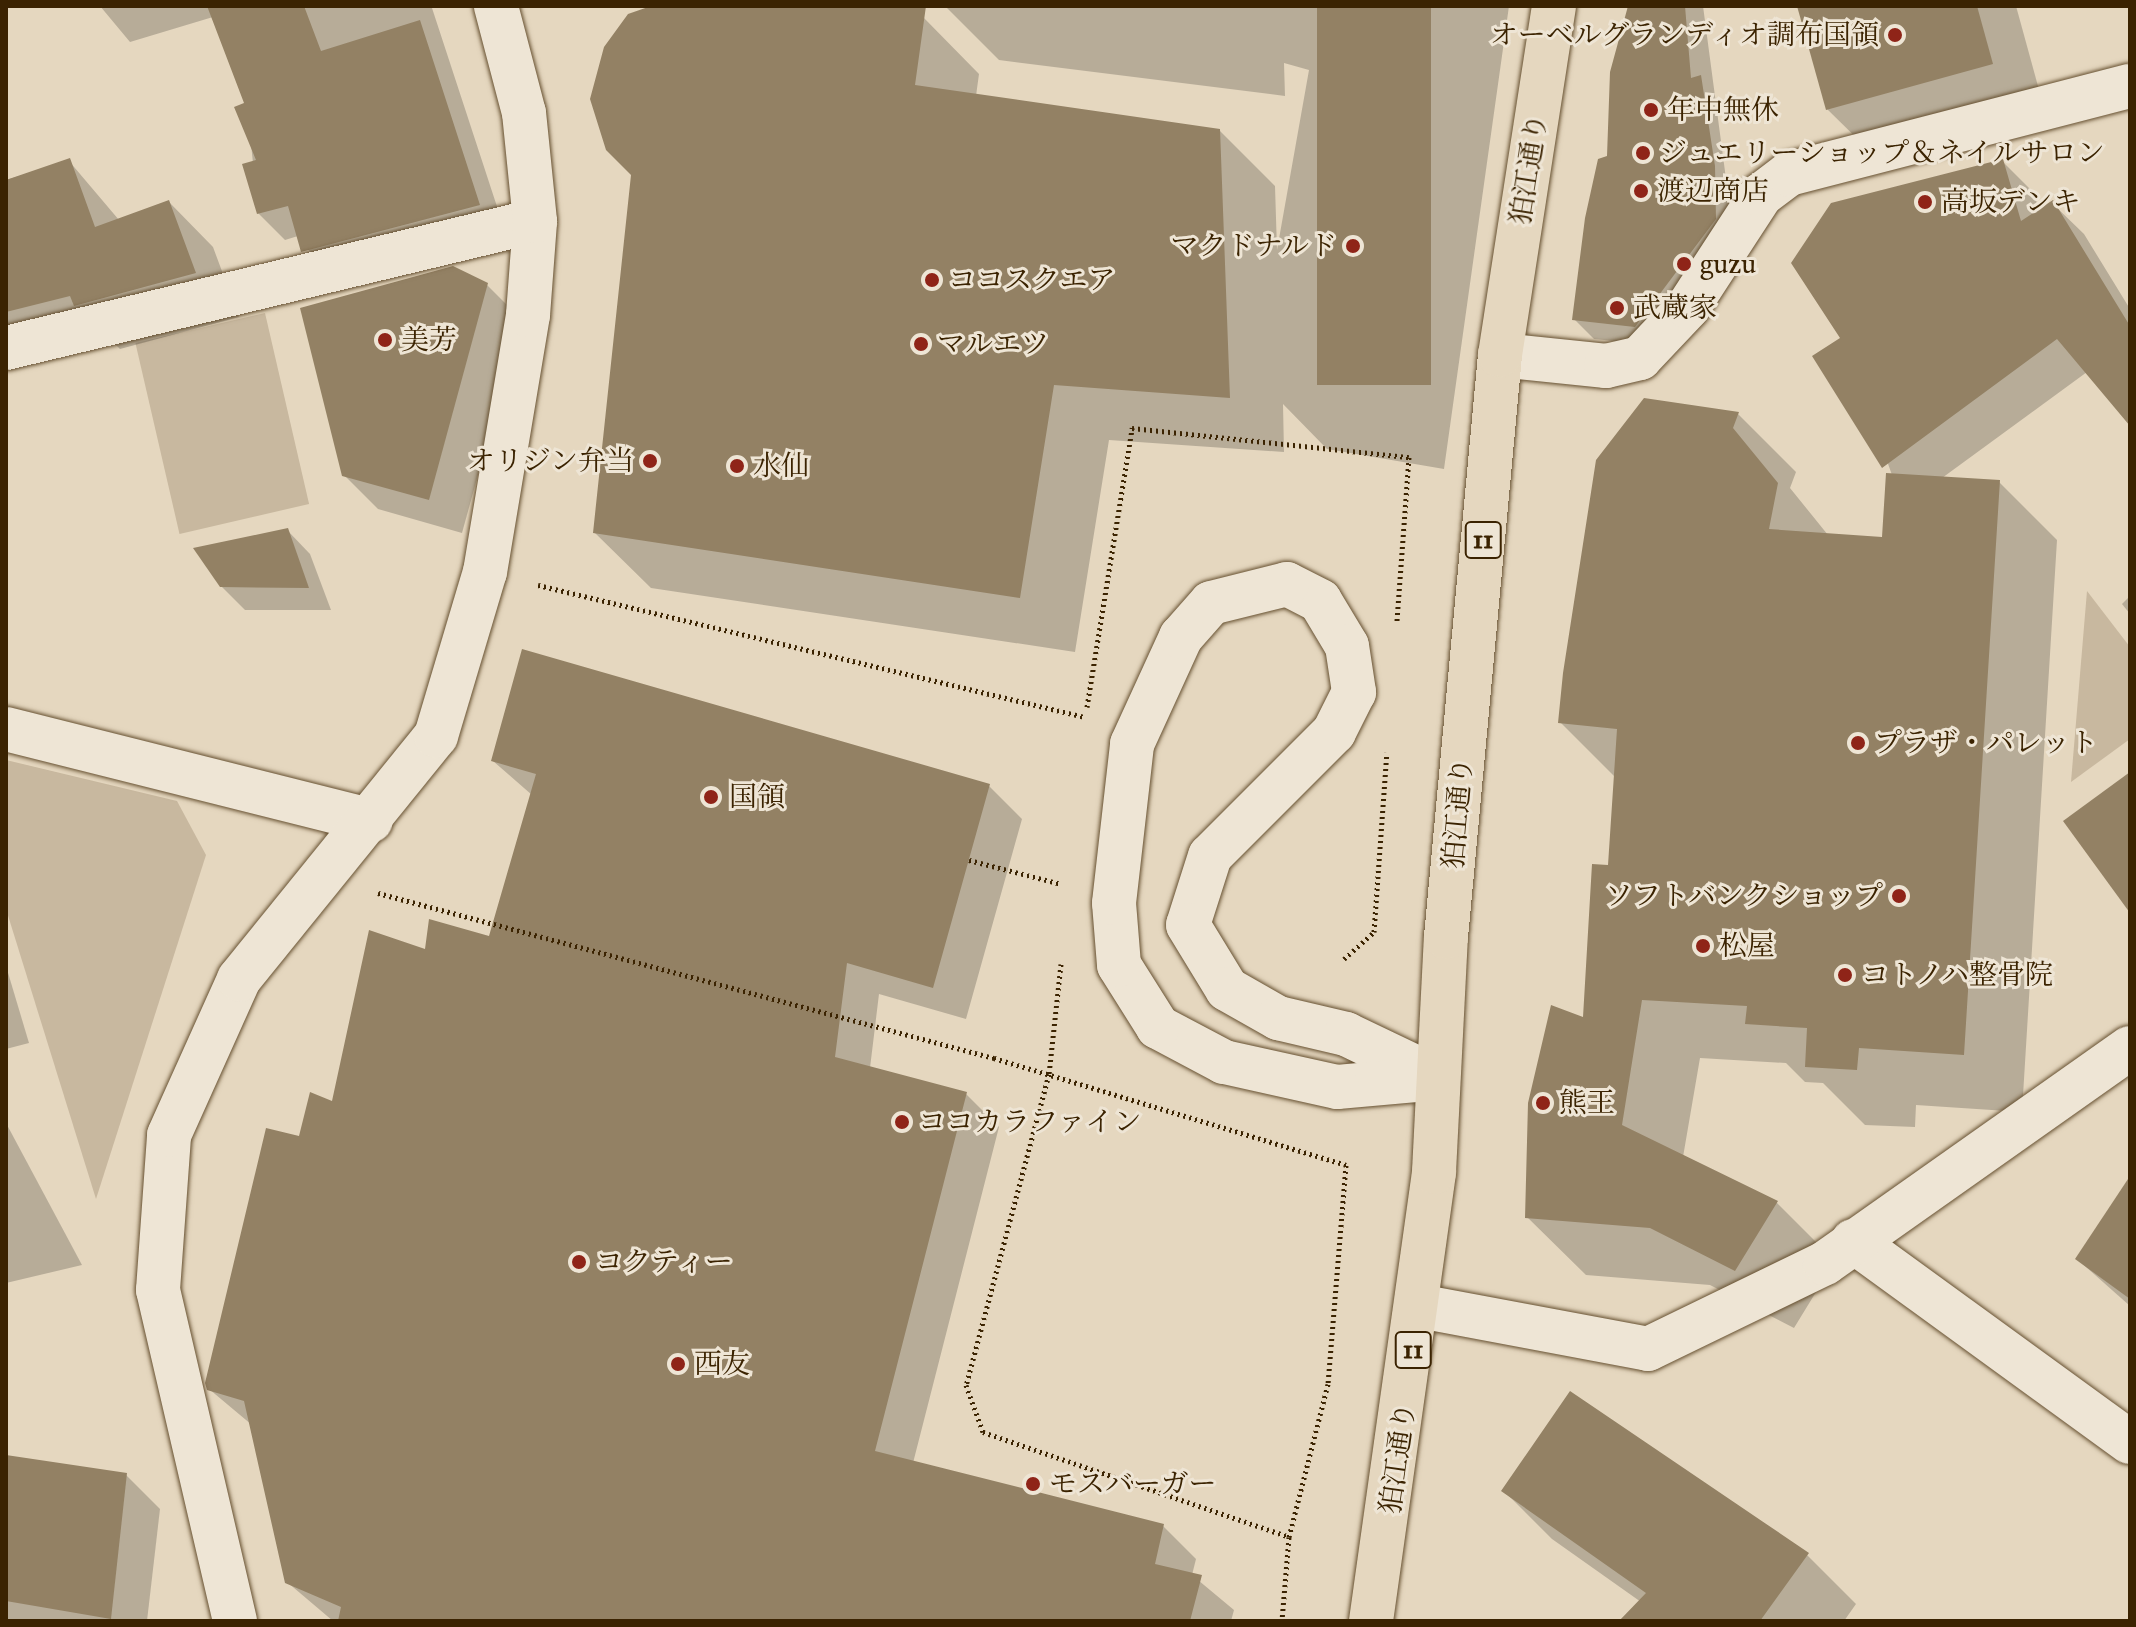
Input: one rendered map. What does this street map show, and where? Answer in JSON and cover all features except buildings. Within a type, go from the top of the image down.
[{"type":"main road","name":"狛江通り","points":[[1371,1621],[1419,1306],[1500,355],[1554,6]]},
{"type":"street","points":[[235,1621],[158,1290],[169,1135],[239,979],[371,821],[436,736],[485,572],[528,315],[535,221],[524,113],[496,6]]},
{"type":"street","points":[[1500,355],[1606,366],[1640,358],[1688,307],[1761,195],[1789,174],[2130,86]]},
{"type":"street","points":[[6,348],[535,221]]},
{"type":"street","points":[[1287,584],[1320,601],[1347,646],[1354,692],[1334,732],[1210,856],[1188,925],[1227,989],[1278,1018],[1346,1034],[1438,1078],[1337,1087],[1224,1062],[1158,1027],[1119,965],[1114,903],[1132,744],[1181,637],[1211,603],[1287,584]]},
{"type":"street","points":[[6,729],[371,821]]},
{"type":"street","points":[[1419,1306],[1648,1349],[1825,1263],[2130,1048]]},
{"type":"street","points":[[1853,1241],[2130,1442]]},
{"type":"path","points":[[485,572],[1085,717]]},
{"type":"path","points":[[969,860],[1069,886]]},
{"type":"path","points":[[323,878],[1049,1074],[1346,1165],[1328,1384],[1289,1537],[1282,1621]]},
{"type":"path","points":[[1344,959],[1374,932]]},
{"type":"path","points":[[1049,1074],[966,1385],[983,1432],[1289,1537]]},
{"type":"shaded area","points":[[265,313],[309,504],[179,534],[135,343]]},
{"type":"shaded area","points":[[2087,591],[2130,647],[2130,739],[2071,782]]},
{"type":"shaded area","points":[[6,760],[177,801],[206,855],[96,1199],[6,909]]},
{"type":"place","name":"オーベルグランディオ調布国領","points":[[1895,35]]},
{"type":"place","name":"年中無休","points":[[1651,110]]},
{"type":"place","name":"ジュエリーショップ＆ネイルサロン","points":[[1643,153]]},
{"type":"place","name":"渡辺商店","points":[[1641,191]]},
{"type":"place","name":"高坂デンキ","points":[[1925,202]]},
{"type":"place","name":"マクドナルド","points":[[1353,246]]},
{"type":"place","name":"guzu","points":[[1684,264]]},
{"type":"place","name":"ココスクエア","points":[[932,280]]},
{"type":"place","name":"武蔵家","points":[[1617,308]]},
{"type":"place","name":"美芳","points":[[385,340]]},
{"type":"place","name":"マルエツ","points":[[921,344]]},
{"type":"place","name":"オリジン弁当","points":[[650,461]]},
{"type":"place","name":"水仙","points":[[737,466]]},
{"type":"place","name":"プラザ・パレット","points":[[1858,743]]},
{"type":"place","name":"国領","points":[[711,797]]},
{"type":"place","name":"ソフトバンクショップ","points":[[1899,896]]},
{"type":"place","name":"松屋","points":[[1703,946]]},
{"type":"place","name":"コトノハ整骨院","points":[[1845,975]]},
{"type":"place","name":"熊王","points":[[1543,1103]]},
{"type":"place","name":"ココカラファイン","points":[[902,1122]]},
{"type":"place","name":"コクティー","points":[[579,1262]]},
{"type":"place","name":"西友","points":[[678,1364]]},
{"type":"place","name":"モスバーガー","points":[[1033,1484]]}]
